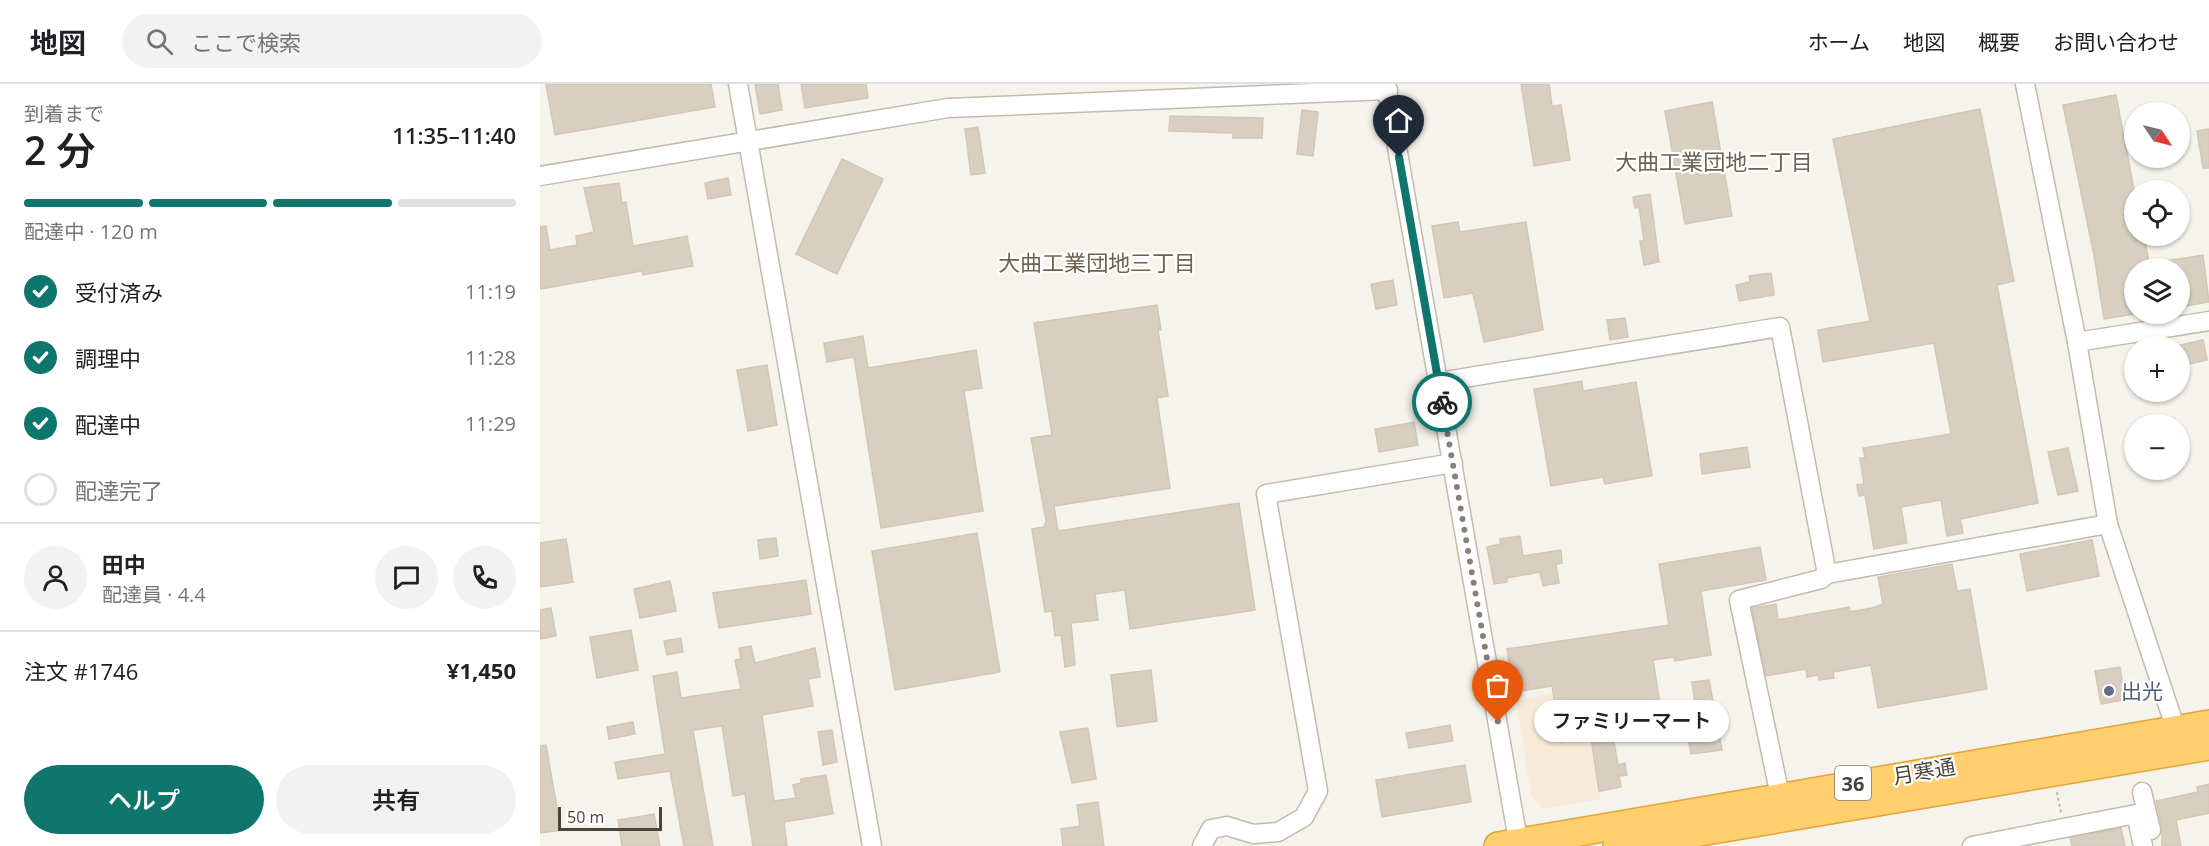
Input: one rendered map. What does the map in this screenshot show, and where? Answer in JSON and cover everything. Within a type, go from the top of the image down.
[{"type":"highway","name":"月寒通","points":[[1512,845],[1624,840],[2053,772],[2179,740],[2209,724]]},
{"type":"highway","name":"月寒通","points":[[1624,840],[1780,796],[2179,740],[2209,746]]},
{"type":"street","points":[[738,84],[872,846]]},
{"type":"street","points":[[2025,84],[2077,342],[2108,524],[2179,740]]},
{"type":"street","points":[[540,176],[948,108],[1387,87],[1453,464],[1512,845]]},
{"type":"street","points":[[2077,342],[2209,321]]},
{"type":"street","points":[[1439,382],[1780,327],[1827,574]]},
{"type":"street","points":[[1202,846],[1211,829],[1227,826],[1253,834],[1278,832],[1304,817],[1318,791],[1266,494],[1453,464]]},
{"type":"street","points":[[1780,796],[1739,600],[1821,579],[1827,574],[2108,524]]},
{"type":"street","points":[[2142,792],[2155,846]]},
{"type":"street","points":[[1973,846],[2058,834],[2136,814],[2143,846]]},
{"type":"path","points":[[2053,772],[2058,834]]},
{"type":"shaded area","points":[[1581,688],[1601,799],[1542,809],[1531,795],[1516,700]]},
{"type":"building","points":[[546,84],[711,84],[715,107],[555,135]]},
{"type":"building","points":[[755,84],[778,84],[782,110],[760,114]]},
{"type":"building","points":[[801,84],[866,84],[868,98],[805,108]]},
{"type":"building","points":[[1521,84],[1549,84],[1552,106],[1561,105],[1570,160],[1534,166]]},
{"type":"building","points":[[2116,95],[2124,137],[2124,168],[2130,168],[2132,180],[2124,180],[2124,246],[2146,246],[2148,258],[2124,258],[2124,316],[2104,319],[2094,255],[2063,105]]},
{"type":"building","points":[[1712,102],[1732,216],[1685,224],[1665,111]]},
{"type":"building","points":[[1980,109],[2014,281],[1997,285],[2038,503],[1960,519],[1963,533],[1947,536],[1941,500],[1901,507],[1907,543],[1874,549],[1865,495],[1859,496],[1857,485],[1864,484],[1860,458],[1865,458],[1863,448],[1951,434],[1934,343],[1823,362],[1818,330],[1870,321],[1833,139]]},
{"type":"building","points":[[1302,110],[1318,112],[1313,156],[1297,154]]},
{"type":"building","points":[[1170,116],[1263,118],[1262,138],[1233,138],[1233,133],[1169,131]]},
{"type":"building","points":[[978,127],[985,173],[971,175],[965,129]]},
{"type":"building","points":[[2209,129],[2209,168],[2203,168],[2197,131]]},
{"type":"building","points":[[842,159],[883,179],[837,274],[796,254]]},
{"type":"building","points":[[728,178],[731,195],[708,199],[705,183]]},
{"type":"building","points":[[619,183],[622,203],[626,202],[633,246],[687,236],[693,266],[643,275],[642,271],[540,289],[540,227],[546,226],[550,250],[577,245],[576,236],[594,232],[584,188]]},
{"type":"building","points":[[1650,194],[1659,262],[1644,265],[1640,241],[1644,241],[1639,207],[1635,208],[1633,197]]},
{"type":"building","points":[[1458,222],[1460,232],[1526,222],[1543,330],[1484,342],[1473,293],[1444,298],[1432,226]]},
{"type":"building","points":[[2203,255],[2209,302],[2190,305],[2190,258],[2184,258]]},
{"type":"building","points":[[1771,273],[1774,295],[1739,301],[1736,285],[1750,282],[1749,276]]},
{"type":"building","points":[[1393,280],[1397,305],[1376,309],[1371,284]]},
{"type":"building","points":[[1157,305],[1161,330],[1158,330],[1168,396],[1157,398],[1170,488],[1054,506],[1058,531],[1239,503],[1255,610],[1130,629],[1125,590],[1095,594],[1098,620],[1071,623],[1075,665],[1065,667],[1061,635],[1055,636],[1052,611],[1045,612],[1032,529],[1044,527],[1046,521],[1031,438],[1052,435],[1034,323]]},
{"type":"building","points":[[1625,318],[1628,337],[1610,340],[1607,320]]},
{"type":"building","points":[[863,336],[868,368],[976,350],[982,388],[964,391],[983,511],[881,528],[854,357],[827,362],[824,343]]},
{"type":"building","points":[[2203,340],[2207,360],[2190,364],[2190,343]]},
{"type":"building","points":[[767,365],[777,425],[748,431],[737,370]]},
{"type":"building","points":[[1582,381],[1583,391],[1636,382],[1652,476],[1605,484],[1603,477],[1551,486],[1534,389]]},
{"type":"building","points":[[1414,422],[1418,445],[1379,452],[1375,429]]},
{"type":"building","points":[[1747,447],[1750,467],[1702,474],[1700,454]]},
{"type":"building","points":[[2068,448],[2078,491],[2058,495],[2048,452]]},
{"type":"building","points":[[977,533],[1000,672],[895,690],[872,551]]},
{"type":"building","points":[[1520,536],[1523,556],[1561,550],[1562,563],[1556,564],[1559,583],[1543,586],[1540,572],[1507,578],[1507,582],[1494,584],[1487,547],[1501,544],[1500,539]]},
{"type":"building","points":[[776,538],[778,556],[760,559],[758,540]]},
{"type":"building","points":[[566,539],[573,582],[540,587],[540,543]]},
{"type":"building","points":[[2092,540],[2099,576],[2027,591],[2020,554]]},
{"type":"building","points":[[1760,547],[1766,580],[1701,591],[1711,655],[1675,661],[1674,657],[1653,660],[1660,704],[1654,705],[1655,711],[1617,718],[1620,734],[1613,735],[1618,765],[1625,763],[1627,775],[1619,776],[1621,787],[1599,791],[1591,737],[1561,742],[1552,686],[1514,692],[1507,649],[1669,625],[1659,564]]},
{"type":"building","points":[[1952,564],[1957,591],[1970,589],[1987,689],[1878,708],[1871,665],[1833,672],[1834,678],[1819,680],[1818,675],[1807,677],[1806,669],[1766,676],[1752,608],[1776,604],[1778,620],[1849,607],[1850,612],[1872,608],[1883,604],[1878,577]]},
{"type":"building","points":[[806,580],[811,614],[719,628],[713,593]]},
{"type":"building","points":[[670,581],[676,611],[640,618],[634,589]]},
{"type":"building","points":[[551,608],[556,636],[540,639],[540,610]]},
{"type":"building","points":[[631,630],[638,670],[597,678],[590,637]]},
{"type":"building","points":[[681,638],[683,652],[667,655],[664,641]]},
{"type":"building","points":[[751,646],[755,663],[815,648],[820,677],[808,679],[813,706],[762,715],[774,801],[796,798],[793,785],[801,783],[801,779],[826,775],[833,814],[784,822],[787,846],[753,846],[745,794],[733,796],[722,726],[693,730],[713,846],[684,846],[670,771],[618,779],[615,762],[665,754],[653,676],[677,672],[681,698],[741,689],[735,660],[741,659],[739,648]]},
{"type":"building","points":[[2120,667],[2125,700],[2101,704],[2095,671]]},
{"type":"building","points":[[1151,670],[1157,721],[1117,727],[1111,675]]},
{"type":"building","points":[[1709,680],[1722,750],[1691,754],[1686,725],[1698,724],[1692,682]]},
{"type":"building","points":[[633,722],[635,734],[609,739],[607,727]]},
{"type":"building","points":[[1450,725],[1453,741],[1409,748],[1406,733]]},
{"type":"building","points":[[1088,728],[1096,779],[1072,783],[1060,732]]},
{"type":"building","points":[[832,730],[837,762],[823,765],[818,732]]},
{"type":"building","points":[[546,745],[561,830],[540,833],[540,746]]},
{"type":"building","points":[[1465,765],[1471,802],[1382,817],[1376,780]]},
{"type":"building","points":[[2209,784],[2209,813],[2176,820],[2181,846],[2162,846],[2162,827],[2156,801],[2198,792],[2197,787]]},
{"type":"building","points":[[1098,802],[1104,846],[1063,846],[1061,829],[1080,826],[1077,805]]},
{"type":"building","points":[[654,814],[660,846],[622,846],[618,820]]},
{"type":"building","points":[[2121,828],[2125,846],[2072,846],[2070,838]]},
{"type":"way so far","points":[[1442,402],[1498,722]]},
{"type":"place","name":"出光","points":[[2109,691]]},
{"type":"place","name":"ファミリーマート","points":[[1498,722]]},
{"type":"district","name":"大曲工業団地二丁目","points":[[1714,161]]},
{"type":"district","name":"大曲工業団地三丁目","points":[[1097,262]]},
{"type":"route","points":[[1399,157],[1442,402]]}]
